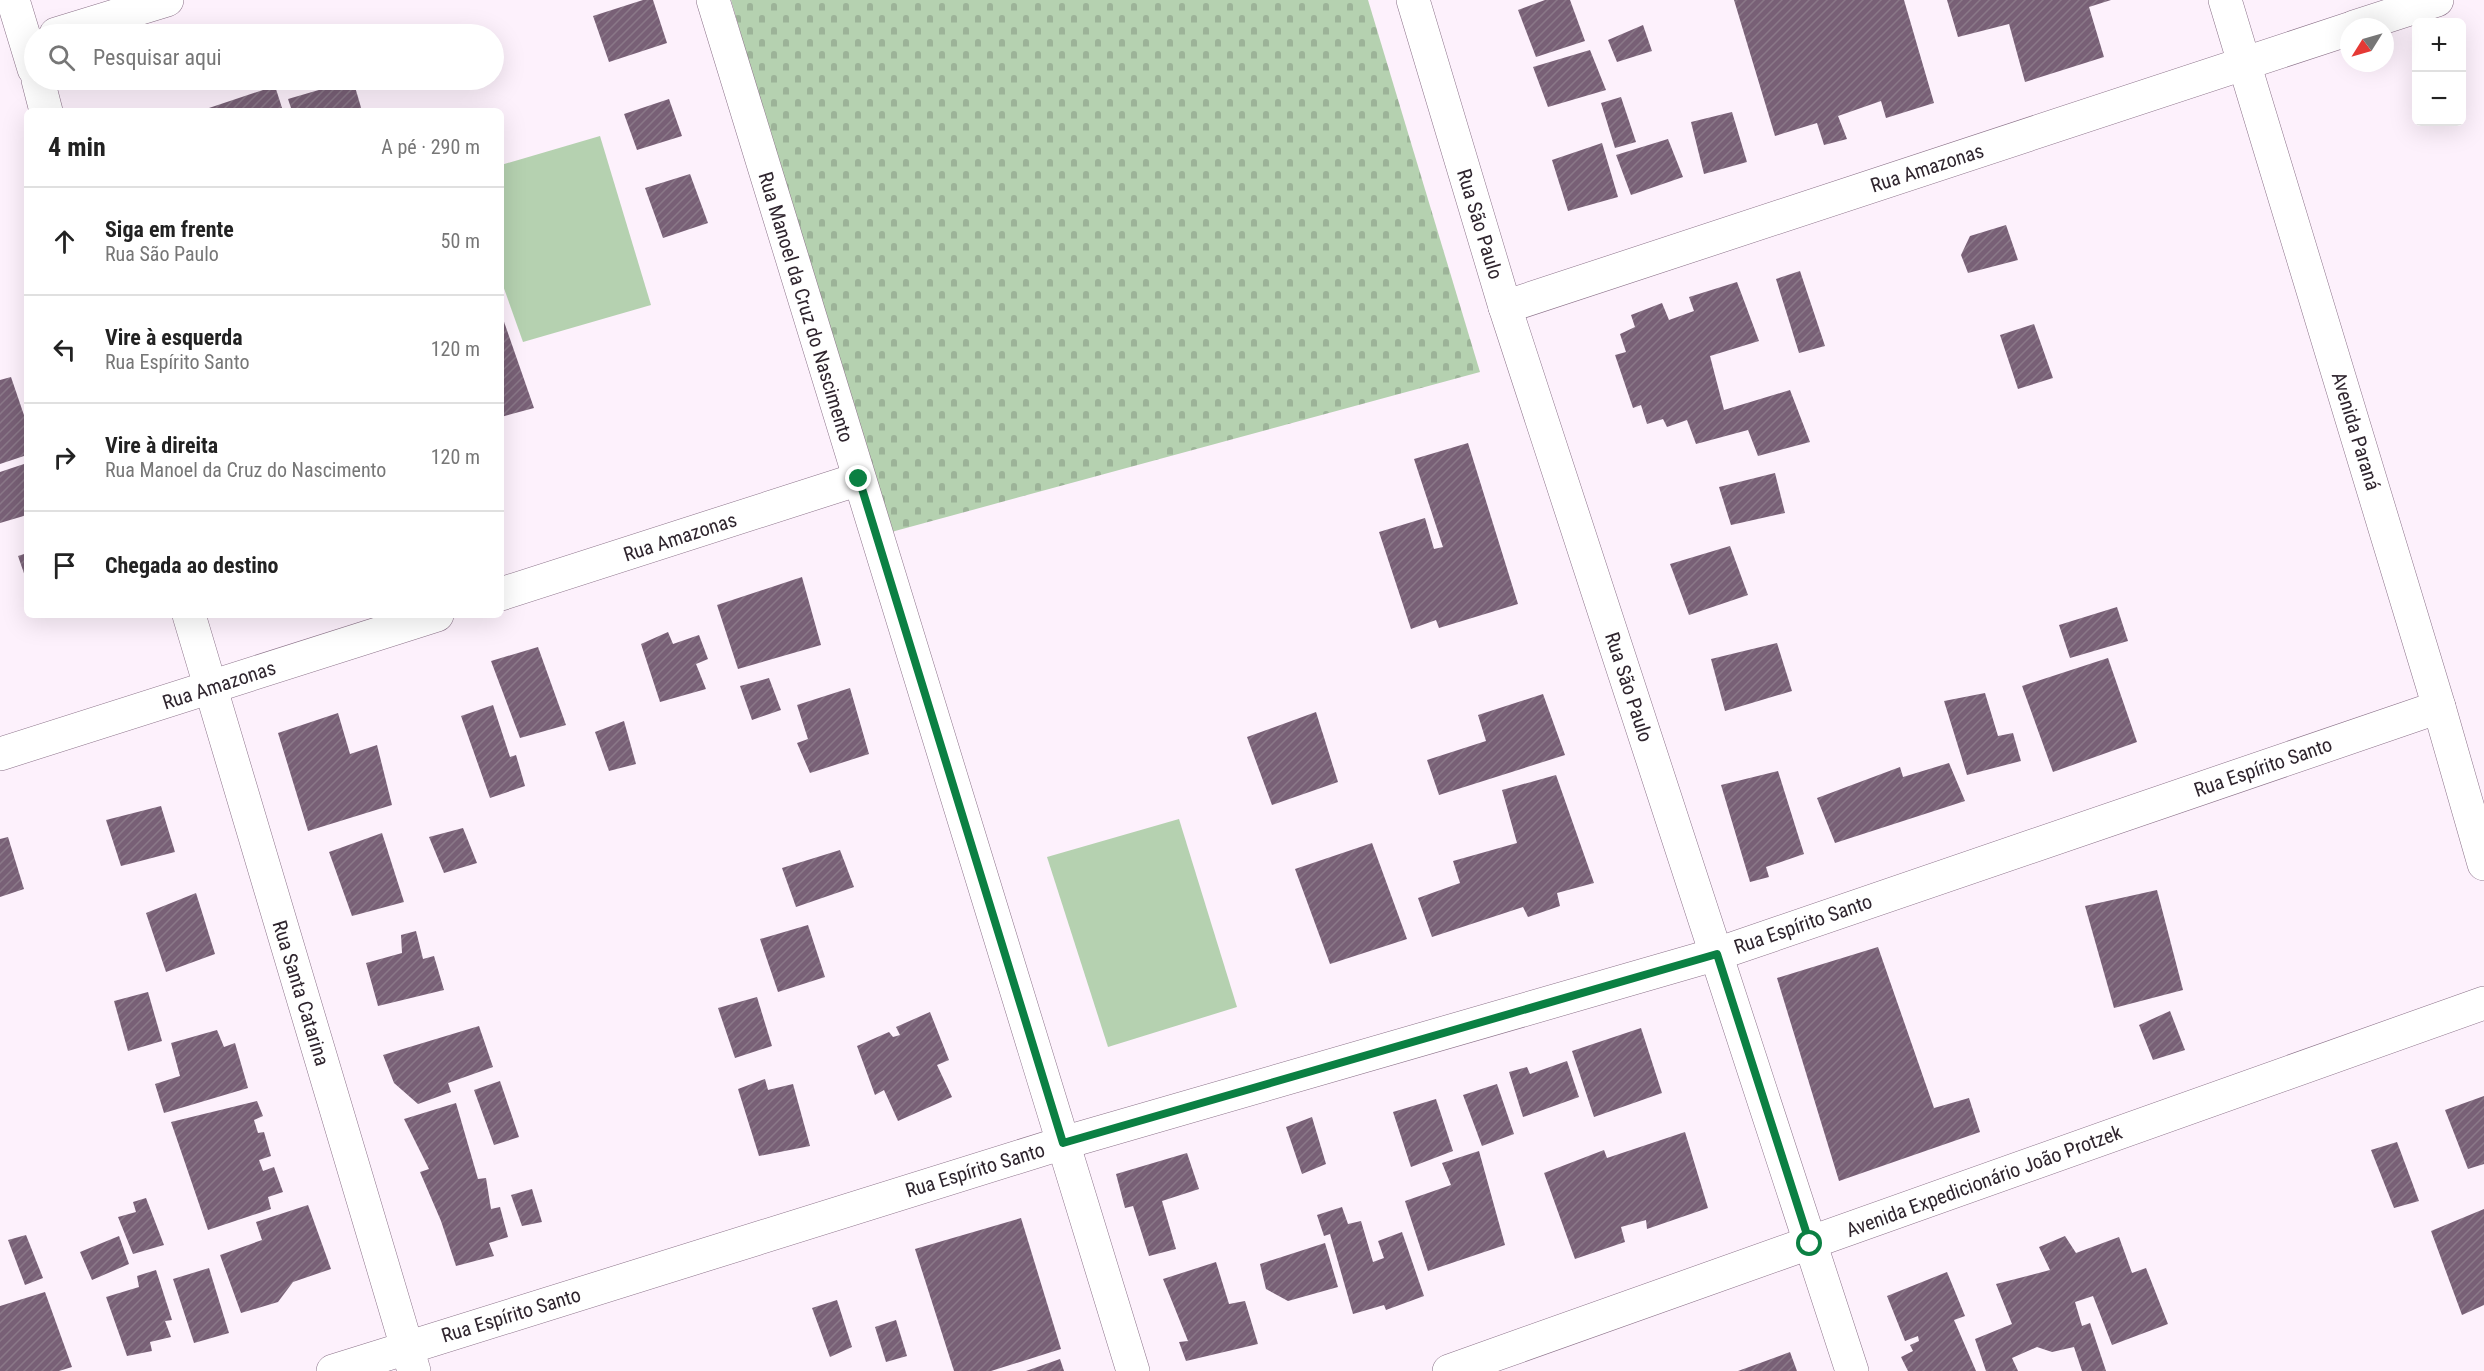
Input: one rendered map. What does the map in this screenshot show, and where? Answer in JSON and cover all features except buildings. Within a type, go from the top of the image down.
[{"type":"main road","points":[[14,0],[24,28]]},
{"type":"main road","points":[[100,24],[168,0]]},
{"type":"main road","name":"Rua Manoel da Cruz do Nascimento","points":[[713,0],[1133,1371]]},
{"type":"main road","name":"Rua São Paulo","points":[[1413,0],[1505,307],[1852,1371]]},
{"type":"main road","name":"Avenida Paraná","points":[[2225,0],[2439,706],[2484,864]]},
{"type":"main road","points":[[2382,18],[2437,0]]},
{"type":"main road","name":"Rua Amazonas","points":[[1505,307],[2340,32]]},
{"type":"main road","points":[[41,90],[45,108]]},
{"type":"main road","name":"Rua Amazonas","points":[[504,593],[859,479]]},
{"type":"main road","name":"Rua Santa Catarina","points":[[190,618],[411,1359]]},
{"type":"main road","name":"Rua Amazonas","points":[[0,754],[428,618]]},
{"type":"main road","name":"Rua Espírito Santo","points":[[333,1371],[411,1359],[1063,1143],[1717,954],[2439,706]]},
{"type":"main road","name":"Avenida Expedicionário João Protzek","points":[[1449,1371],[2484,1003]]},
{"type":"green space","points":[[731,0],[1368,0],[1480,372],[884,534]]},
{"type":"green space","points":[[600,136],[651,305],[523,342],[504,288],[504,164]]},
{"type":"green space","points":[[1179,819],[1237,1007],[1108,1047],[1047,857]]},
{"type":"route","points":[[859,479],[1063,1143],[1717,954],[1810,1244]]}]
